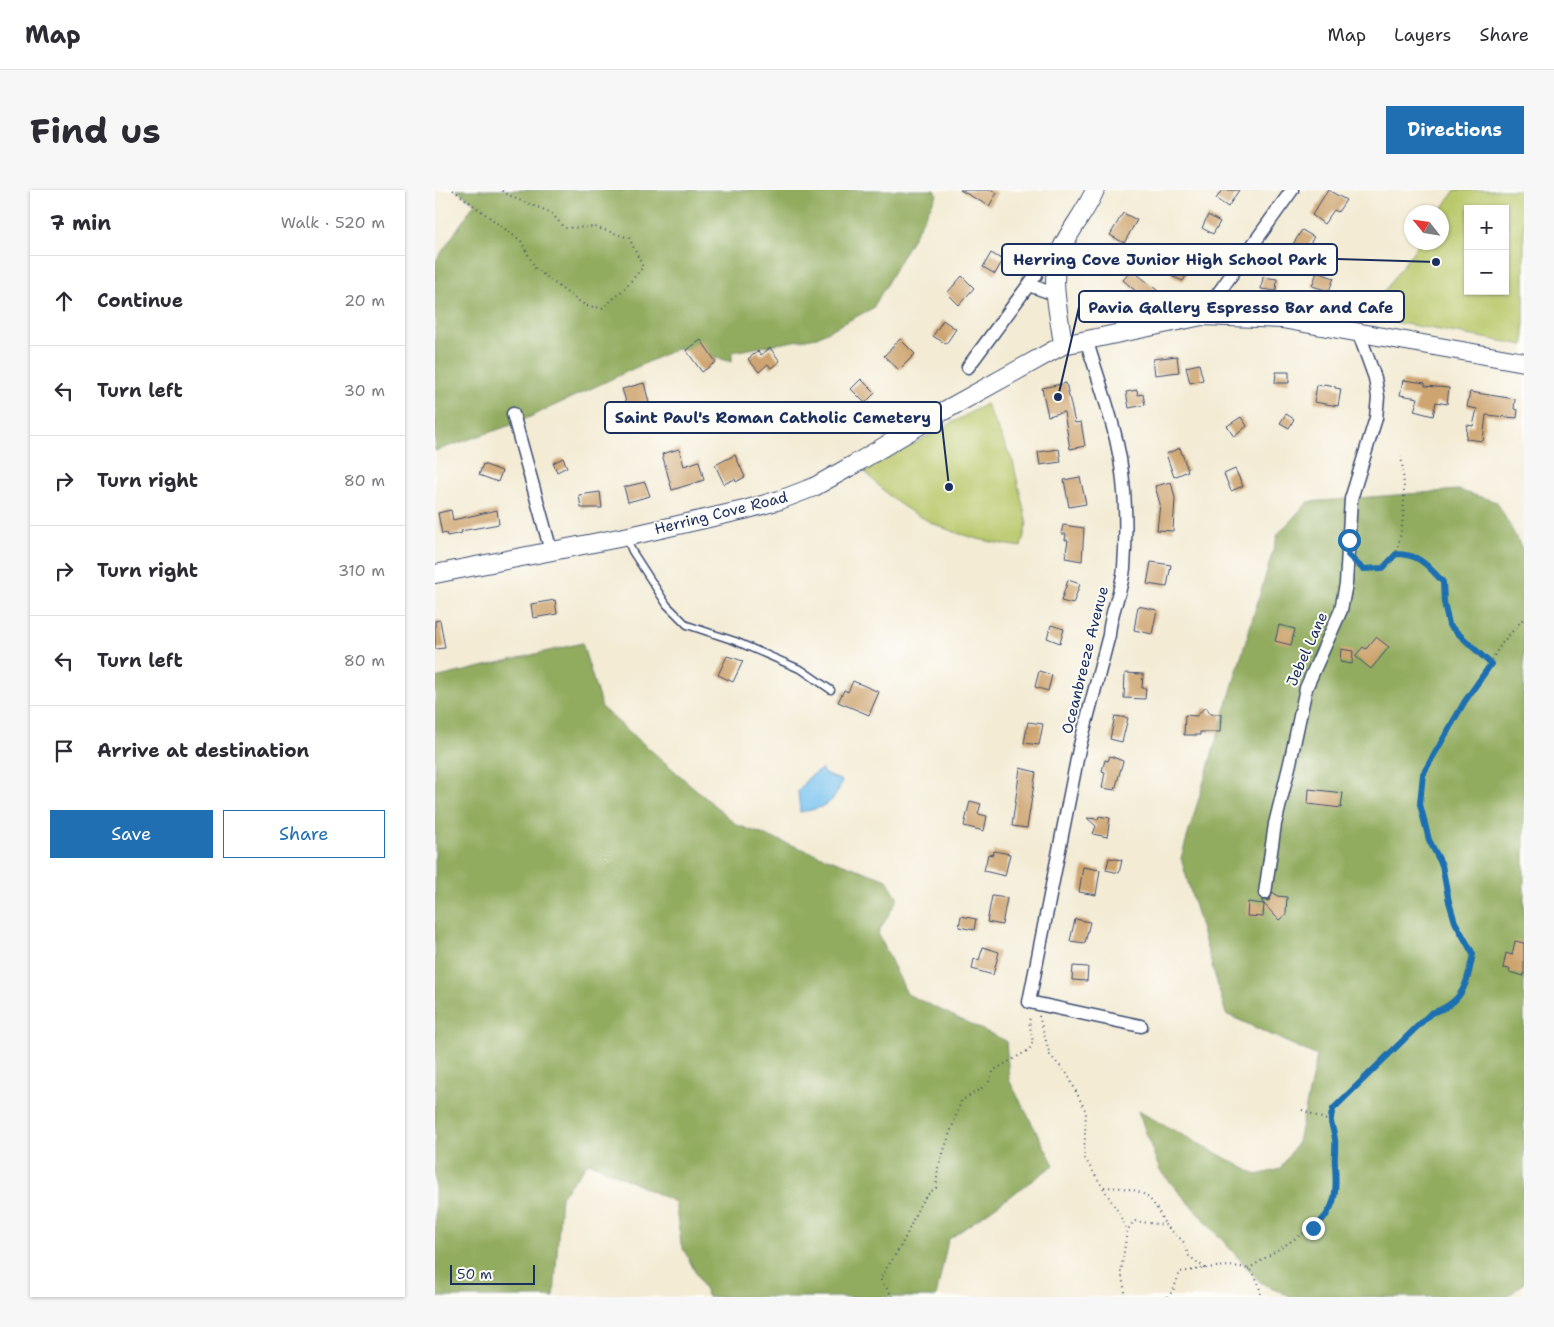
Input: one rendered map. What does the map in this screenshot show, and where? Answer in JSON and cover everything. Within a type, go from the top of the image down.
[{"type":"main road","points":[[1063,345],[1055,276],[1061,250],[1081,218],[1095,190]]},
{"type":"main road","name":"Herring Cove Road","points":[[435,574],[625,536],[744,510],[780,500],[814,487],[941,412],[1063,345],[1202,316],[1282,319],[1524,362]]},
{"type":"street","points":[[1202,316],[1291,190]]},
{"type":"street","points":[[968,367],[1032,280],[1057,295]]},
{"type":"street","name":"Jebel Lane","points":[[1265,893],[1275,824],[1293,752],[1306,688],[1341,610],[1348,555],[1351,499],[1378,408],[1375,378],[1358,331]]},
{"type":"street","name":"Oceanbreeze Avenue","points":[[1086,339],[1116,439],[1122,472],[1126,506],[1123,574],[1110,617],[1109,635],[1079,749],[1029,1002],[1141,1026]]},
{"type":"street","points":[[513,414],[551,551]]},
{"type":"lane","points":[[625,536],[632,551],[667,605],[687,625],[735,641],[802,670],[831,690]]},
{"type":"path","points":[[453,190],[521,241],[535,268],[586,306],[603,308],[624,289],[643,267],[629,238],[595,227],[565,228],[550,212],[513,198],[501,190]]},
{"type":"path","points":[[1348,555],[1363,569],[1383,568],[1396,554],[1403,530],[1403,506],[1406,486],[1401,456]]},
{"type":"path","points":[[1396,554],[1411,554],[1443,582],[1444,602],[1449,625],[1491,664]]},
{"type":"path","points":[[1248,1270],[1327,1218],[1335,1196],[1337,1179],[1335,1137],[1329,1121],[1333,1109],[1431,1013],[1445,1009],[1458,999],[1468,979],[1473,954],[1455,922],[1442,865],[1429,840],[1420,804],[1423,774],[1465,701],[1491,664],[1502,643],[1524,618]]},
{"type":"path","points":[[1037,1014],[1050,1055],[1069,1075],[1086,1112],[1084,1156],[1120,1215],[1127,1232]]},
{"type":"path","points":[[893,1297],[880,1279],[906,1236],[915,1211],[926,1194],[937,1188],[938,1168],[961,1101],[988,1084],[994,1070],[1029,1050],[1033,1042],[1029,1021],[1032,1015]]},
{"type":"path","points":[[1302,1110],[1329,1121]]},
{"type":"path","points":[[1103,1187],[1124,1188],[1146,1194],[1157,1206],[1165,1225],[1183,1242],[1189,1256],[1206,1269]]},
{"type":"path","points":[[1126,1297],[1121,1272],[1127,1232],[1133,1221],[1165,1225]]},
{"type":"path","points":[[1167,1297],[1173,1291],[1180,1272],[1227,1267],[1248,1270],[1257,1280],[1261,1297]]},
{"type":"green space","points":[[456,190],[935,190],[937,195],[873,308],[817,337],[732,352],[732,362],[678,348],[517,423],[435,451],[435,262],[475,203]]},
{"type":"green space","points":[[1455,190],[1524,190],[1524,345],[1366,317],[1414,250],[1449,250],[1449,205],[1445,205]]},
{"type":"green space","points":[[986,404],[1013,462],[1027,523],[1021,547],[957,533],[928,521],[898,503],[864,471]]},
{"type":"green space","points":[[1458,490],[1497,502],[1524,552],[1524,1283],[1507,1297],[1292,1297],[1261,1283],[1160,1171],[1138,1111],[1257,1175],[1280,1169],[1298,1142],[1317,1056],[1226,1014],[1181,858],[1278,534],[1308,502]]},
{"type":"green space","points":[[582,643],[602,708],[737,825],[887,880],[898,898],[878,933],[907,994],[1006,1041],[1009,1080],[1054,1165],[948,1240],[936,1297],[708,1297],[681,1244],[675,1202],[589,1162],[561,1196],[554,1297],[435,1297],[435,678]]},
{"type":"water","points":[[822,769],[823,773],[842,781],[839,789],[832,800],[822,807],[800,812],[798,791],[808,778]]},
{"type":"building","points":[[960,190],[992,190],[997,193],[989,206]]},
{"type":"building","points":[[1222,190],[1239,190],[1228,207],[1216,199]]},
{"type":"building","points":[[1328,190],[1346,200],[1338,212],[1334,210],[1324,224],[1312,215]]},
{"type":"building","points":[[1123,213],[1137,220],[1124,243],[1110,235]]},
{"type":"building","points":[[1208,215],[1220,222],[1213,234],[1202,228]]},
{"type":"building","points":[[1302,230],[1314,237],[1302,256],[1290,249]]},
{"type":"building","points":[[1169,251],[1193,263],[1183,281],[1171,276],[1173,272],[1161,267]]},
{"type":"building","points":[[991,253],[1003,260],[995,274],[983,267]]},
{"type":"building","points":[[1132,270],[1157,290],[1147,301],[1123,280]]},
{"type":"building","points":[[1317,272],[1334,278],[1329,291],[1312,286]]},
{"type":"building","points":[[962,276],[974,288],[959,305],[947,293]]},
{"type":"building","points":[[1263,277],[1277,279],[1276,291],[1261,289]]},
{"type":"building","points":[[943,320],[956,329],[946,344],[933,336]]},
{"type":"building","points":[[900,339],[915,354],[899,370],[884,356]]},
{"type":"building","points":[[701,340],[716,362],[702,372],[686,350]]},
{"type":"building","points":[[770,348],[780,361],[771,368],[768,364],[759,372],[748,359],[758,351],[761,355]]},
{"type":"building","points":[[1177,356],[1179,372],[1155,375],[1153,359]]},
{"type":"building","points":[[1199,364],[1203,380],[1190,383],[1186,367]]},
{"type":"building","points":[[1276,372],[1289,372],[1289,383],[1275,383]]},
{"type":"building","points":[[861,379],[875,393],[865,403],[851,389]]},
{"type":"building","points":[[1403,380],[1425,383],[1425,386],[1449,388],[1447,404],[1436,402],[1433,416],[1414,411],[1418,398],[1400,395]]},
{"type":"building","points":[[644,383],[649,403],[628,408],[622,389]]},
{"type":"building","points":[[1066,383],[1075,423],[1081,422],[1085,446],[1070,449],[1064,412],[1048,416],[1042,388]]},
{"type":"building","points":[[1324,384],[1341,389],[1338,406],[1314,402],[1317,385],[1323,386]]},
{"type":"building","points":[[1137,390],[1138,395],[1143,394],[1145,405],[1129,408],[1126,392]]},
{"type":"building","points":[[1470,392],[1515,399],[1514,409],[1518,410],[1517,418],[1486,415],[1483,441],[1466,439],[1467,425],[1473,426],[1477,409],[1467,407]]},
{"type":"building","points":[[1286,414],[1294,419],[1289,428],[1280,423]]},
{"type":"building","points":[[1241,417],[1247,426],[1234,437],[1227,426]]},
{"type":"building","points":[[1180,448],[1188,471],[1174,477],[1166,454]]},
{"type":"building","points":[[679,449],[684,466],[699,461],[704,480],[672,490],[662,454]]},
{"type":"building","points":[[1059,449],[1061,462],[1040,465],[1038,452]]},
{"type":"building","points":[[735,455],[745,477],[736,482],[735,479],[724,484],[715,465]]},
{"type":"building","points":[[563,458],[567,467],[557,472],[553,463]]},
{"type":"building","points":[[483,464],[502,471],[498,482],[479,475]]},
{"type":"building","points":[[1235,469],[1243,486],[1231,491],[1224,474]]},
{"type":"building","points":[[1080,477],[1086,504],[1069,507],[1064,480]]},
{"type":"building","points":[[645,482],[650,496],[628,502],[624,487]]},
{"type":"building","points":[[1171,482],[1175,498],[1173,531],[1157,530],[1160,504],[1155,486]]},
{"type":"building","points":[[600,492],[602,508],[581,508],[579,495]]},
{"type":"building","points":[[451,510],[453,520],[497,510],[499,524],[461,531],[462,533],[447,536],[446,533],[442,534],[438,513]]},
{"type":"building","points":[[1063,525],[1084,528],[1082,561],[1065,558],[1068,540],[1065,540],[1066,534],[1061,534]]},
{"type":"building","points":[[1151,562],[1171,565],[1167,587],[1147,584]]},
{"type":"building","points":[[1068,580],[1080,584],[1073,604],[1061,601]]},
{"type":"building","points":[[555,600],[557,614],[533,618],[531,604]]},
{"type":"building","points":[[1138,606],[1157,610],[1152,634],[1134,630]]},
{"type":"building","points":[[440,620],[445,648],[435,649],[435,621]]},
{"type":"building","points":[[1051,625],[1064,629],[1060,643],[1047,638]]},
{"type":"building","points":[[1279,625],[1295,629],[1291,645],[1275,641]]},
{"type":"building","points":[[1376,637],[1389,647],[1371,669],[1355,656],[1363,647],[1366,649]]},
{"type":"building","points":[[1341,649],[1353,651],[1352,664],[1340,662]]},
{"type":"building","points":[[727,656],[743,661],[733,682],[718,675]]},
{"type":"building","points":[[1039,671],[1052,675],[1048,691],[1035,687]]},
{"type":"building","points":[[1125,673],[1143,674],[1142,688],[1146,688],[1145,699],[1124,698]]},
{"type":"building","points":[[853,681],[879,692],[869,715],[838,702],[844,690],[848,692]]},
{"type":"building","points":[[1204,708],[1207,708],[1210,714],[1221,714],[1220,732],[1200,732],[1200,735],[1184,735],[1185,715],[1197,716]]},
{"type":"building","points":[[1115,716],[1128,718],[1122,742],[1110,739]]},
{"type":"building","points":[[1028,722],[1043,724],[1039,745],[1024,743]]},
{"type":"building","points":[[1110,756],[1123,761],[1115,790],[1102,788],[1105,772],[1102,771],[1105,760],[1108,761]]},
{"type":"building","points":[[1020,768],[1036,772],[1027,828],[1012,826]]},
{"type":"building","points":[[1309,789],[1343,793],[1341,808],[1308,804]]},
{"type":"building","points":[[970,801],[981,804],[978,814],[987,816],[984,831],[964,826]]},
{"type":"building","points":[[1099,816],[1110,818],[1107,837],[1093,834],[1096,826],[1087,818],[1098,819]]},
{"type":"building","points":[[994,851],[1010,854],[1005,876],[984,871],[988,854],[993,855]]},
{"type":"building","points":[[1109,858],[1122,860],[1119,873],[1106,870]]},
{"type":"building","points":[[1083,867],[1100,870],[1096,895],[1079,892]]},
{"type":"building","points":[[1273,892],[1277,896],[1287,897],[1286,914],[1279,920],[1261,900],[1269,901]]},
{"type":"building","points":[[992,896],[1007,898],[1002,925],[987,922]]},
{"type":"building","points":[[1248,902],[1264,904],[1263,917],[1247,916]]},
{"type":"building","points":[[961,916],[976,919],[974,930],[959,927]]},
{"type":"building","points":[[1075,919],[1090,922],[1085,943],[1070,941]]},
{"type":"building","points":[[1515,941],[1524,943],[1524,976],[1509,972],[1510,969],[1503,968],[1506,953],[1512,955]]},
{"type":"building","points":[[983,947],[999,952],[993,975],[972,969],[974,959],[979,960]]},
{"type":"building","points":[[1073,966],[1088,967],[1087,981],[1072,980]]},
{"type":"place","name":"Herring Cove Junior High School Park","points":[[1436,262]]},
{"type":"place","name":"Pavia Gallery Espresso Bar and Cafe","points":[[1058,397]]},
{"type":"place","name":"Saint Paul's Roman Catholic Cemetery","points":[[949,487]]},
{"type":"route","points":[[1313,1228],[1327,1218],[1335,1196],[1337,1179],[1335,1137],[1329,1121],[1333,1109],[1431,1013],[1445,1009],[1458,999],[1468,979],[1473,954],[1455,922],[1442,865],[1429,840],[1420,804],[1423,774],[1465,701],[1491,664],[1449,625],[1444,602],[1443,582],[1431,569],[1411,554],[1396,554],[1383,568],[1363,569],[1348,555],[1349,540]]}]
